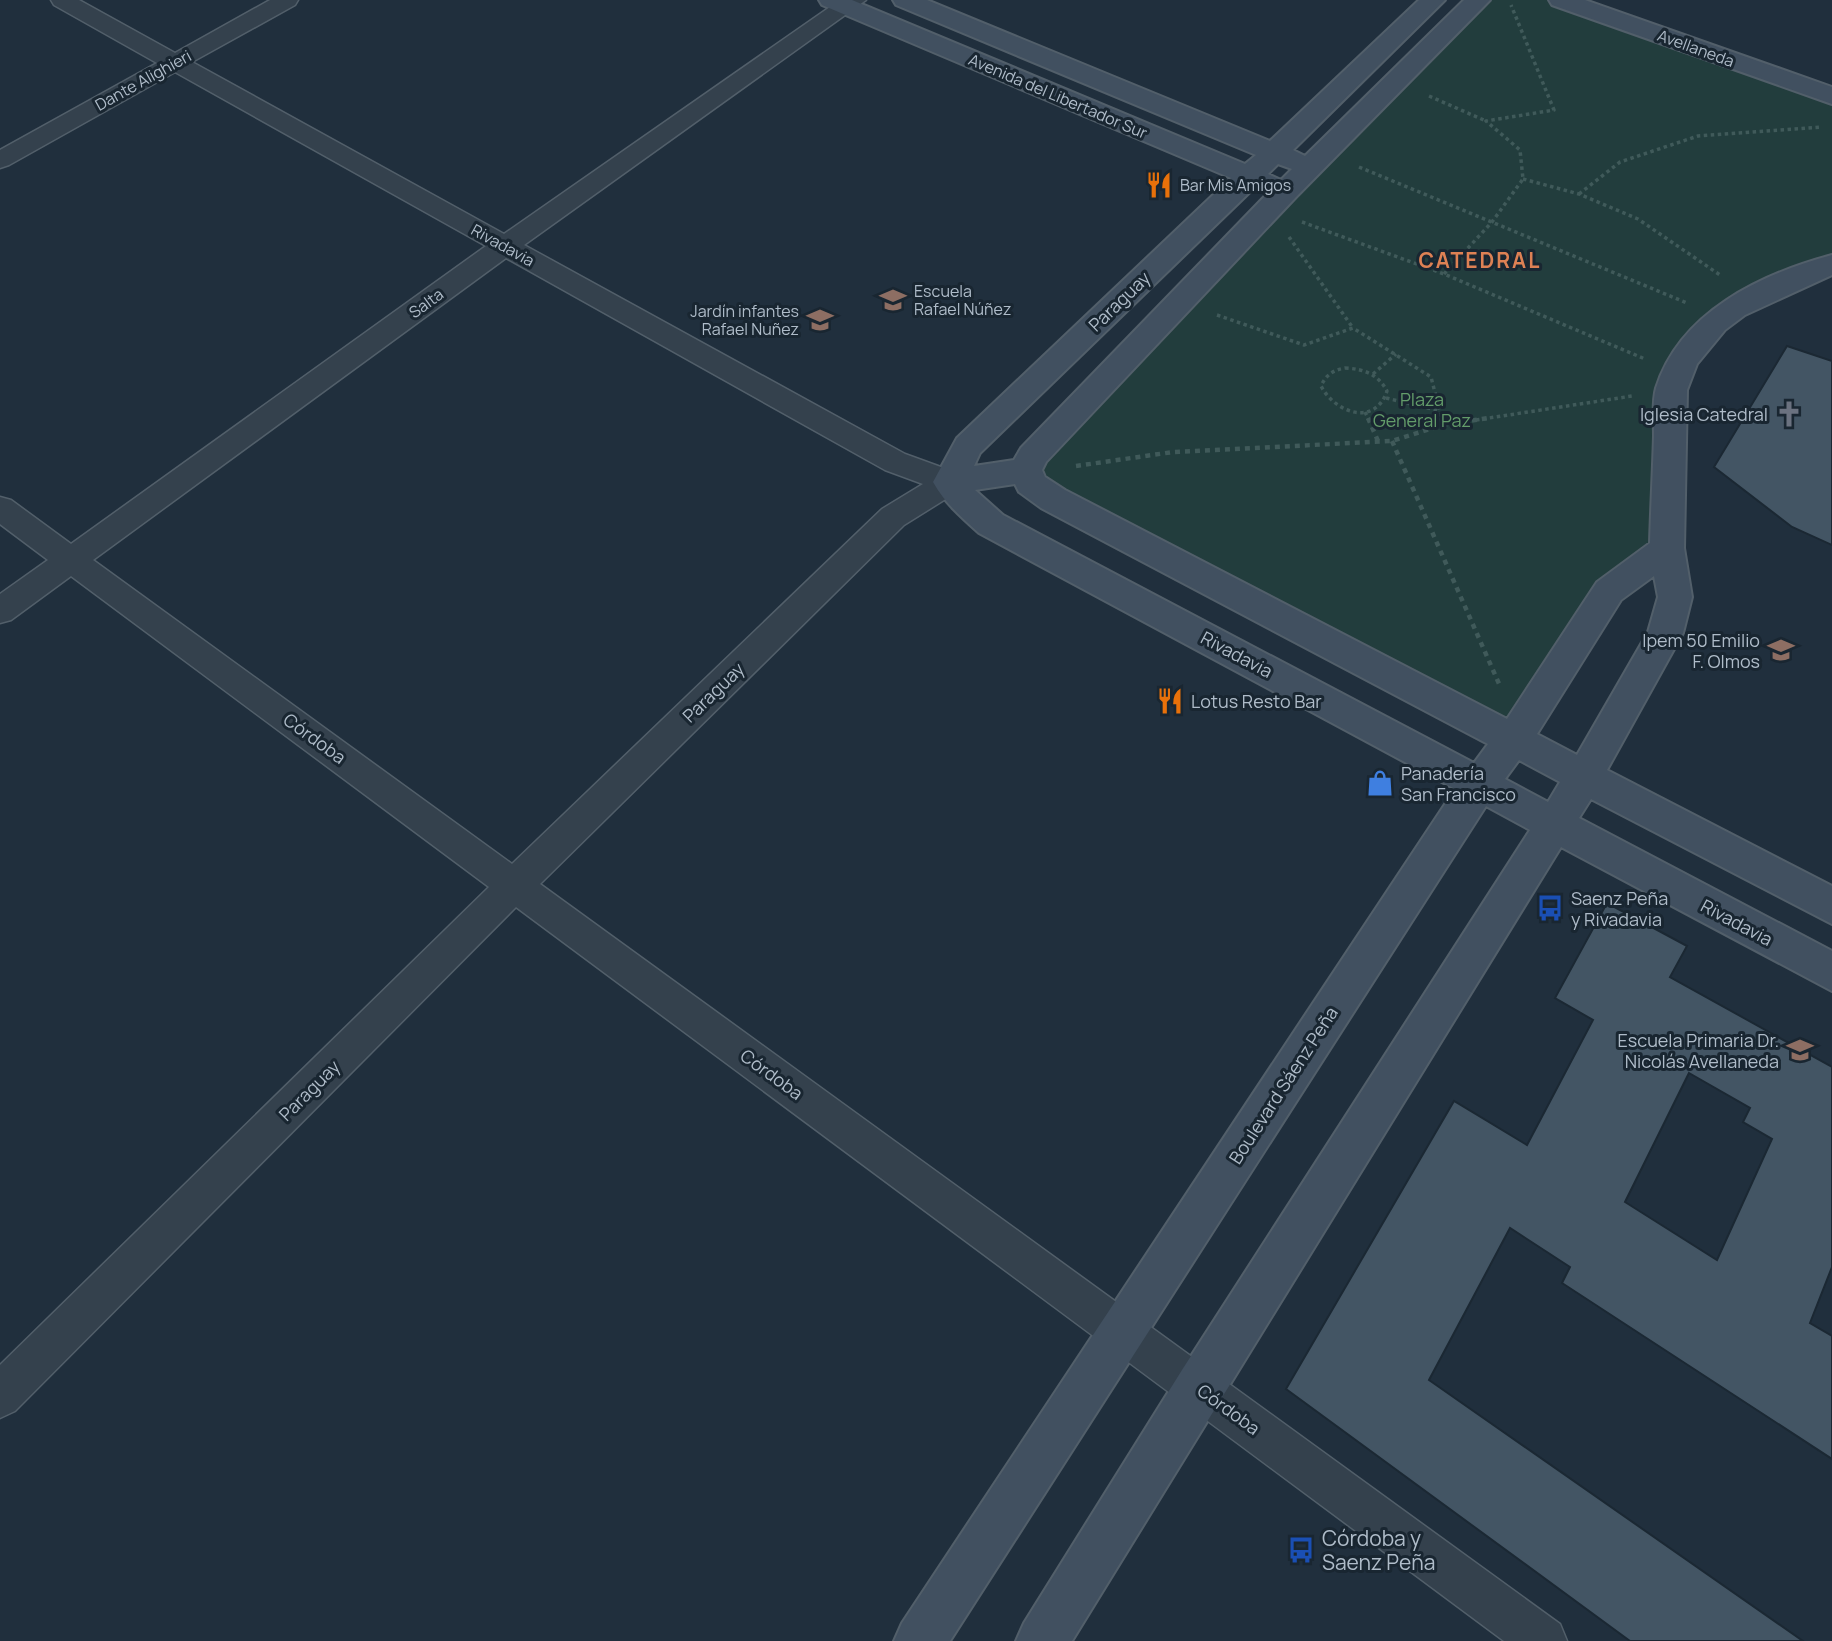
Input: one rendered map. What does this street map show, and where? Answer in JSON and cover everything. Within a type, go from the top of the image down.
[{"type":"main road","name":"Avenida del Libertador Sur","points":[[905,0],[1273,151],[1317,160]]},
{"type":"main road","name":"Paraguay","points":[[949,482],[968,446],[1433,0]]},
{"type":"main road","points":[[1478,0],[1277,200],[1032,456],[1026,470],[1031,484],[1053,499],[1832,906]]},
{"type":"main road","name":"Avellaneda","points":[[1560,0],[1832,96]]},
{"type":"main road","name":"Avellaneda","points":[[1629,0],[1731,34]]},
{"type":"main road","name":"Avenida del Libertador Sur","points":[[844,2],[1248,176],[1277,200]]},
{"type":"main road","points":[[1042,1641],[1585,776],[1665,633],[1675,597],[1667,548],[1674,381],[1691,345],[1721,317],[1753,297],[1831,262]]},
{"type":"main road","name":"Rivadavia","points":[[949,482],[1026,470]]},
{"type":"main road","name":"Rivadavia","points":[[949,482],[975,511],[991,524],[1832,972]]},
{"type":"main road","name":"Boulevard Sáenz Peña","points":[[920,1641],[1480,783],[1514,739],[1609,591],[1667,548]]},
{"type":"street","name":"Rivadavia","points":[[62,0],[895,462],[949,482]]},
{"type":"street","name":"Dante Alighieri","points":[[0,160],[287,0]]},
{"type":"street","name":"Salta","points":[[0,611],[844,2]]},
{"type":"street","name":"Paraguay","points":[[0,1396],[516,885],[893,517],[949,482]]},
{"type":"street","name":"Córdoba","points":[[0,508],[1543,1641]]},
{"type":"path","points":[[1486,121],[1554,110],[1508,0]]},
{"type":"path","points":[[1396,82],[1486,121],[1520,150],[1523,178],[1492,222],[1444,275]]},
{"type":"path","points":[[1579,194],[1620,162],[1698,136],[1832,126]]},
{"type":"path","points":[[1317,160],[1492,222],[1721,317]]},
{"type":"path","points":[[1523,178],[1579,194],[1638,219],[1753,297]]},
{"type":"path","points":[[1277,200],[1674,381]]},
{"type":"path","points":[[1277,200],[1353,328],[1431,377],[1443,425]]},
{"type":"path","points":[[1182,302],[1304,345],[1353,328]]},
{"type":"path","points":[[1373,374],[1396,354]]},
{"type":"path","points":[[1357,368],[1373,374],[1384,383],[1386,398],[1375,410],[1345,410],[1327,400],[1321,386],[1323,379],[1335,370],[1357,368]]},
{"type":"path","points":[[1026,470],[1173,452],[1392,440],[1443,425],[1674,381]]},
{"type":"path","points":[[1386,398],[1440,411]]},
{"type":"path","points":[[1365,412],[1378,441]]},
{"type":"path","points":[[1392,440],[1501,688],[1514,739]]},
{"type":"green space","name":"Plaza General Paz","points":[[1478,0],[1561,0],[1832,96],[1832,257],[1691,346],[1667,548],[1609,591],[1514,739],[1053,499],[1032,456]]},
{"type":"building","name":"Iglesia Catedral","points":[[1787,346],[1832,361],[1832,545],[1792,527],[1714,467]]},
{"type":"building","points":[[1607,903],[1687,946],[1670,977],[1832,1067],[1832,1267],[1810,1323],[1832,1336],[1832,1459],[1562,1283],[1570,1267],[1510,1228],[1429,1380],[1803,1641],[1630,1641],[1286,1389],[1454,1101],[1527,1145],[1593,1020],[1555,998]],"holes":[[[1689,1073],[1750,1108],[1743,1122],[1772,1139],[1717,1260],[1625,1202]]]},
{"type":"place","name":"Bar Mis Amigos","points":[[1159,185]]},
{"type":"place","name":"Escuela Rafael Núñez","points":[[893,300]]},
{"type":"place","name":"Jardín infantes Rafael Nuñez","points":[[820,320]]},
{"type":"place","name":"Iglesia Catedral","points":[[1789,414]]},
{"type":"place","name":"Ipem 50 Emilio F. Olmos","points":[[1781,650]]},
{"type":"place","name":"Lotus Resto Bar","points":[[1170,701]]},
{"type":"place","name":"Panadería San Francisco","points":[[1380,783]]},
{"type":"place","name":"Saenz Peña y Rivadavia","points":[[1550,908]]},
{"type":"place","name":"Escuela Primaria Dr. Nicolás Avellaneda","points":[[1800,1050]]},
{"type":"place","name":"Córdoba y Saenz Peña","points":[[1301,1550]]},
{"type":"district","name":"CATEDRAL","points":[[1480,260]]}]
